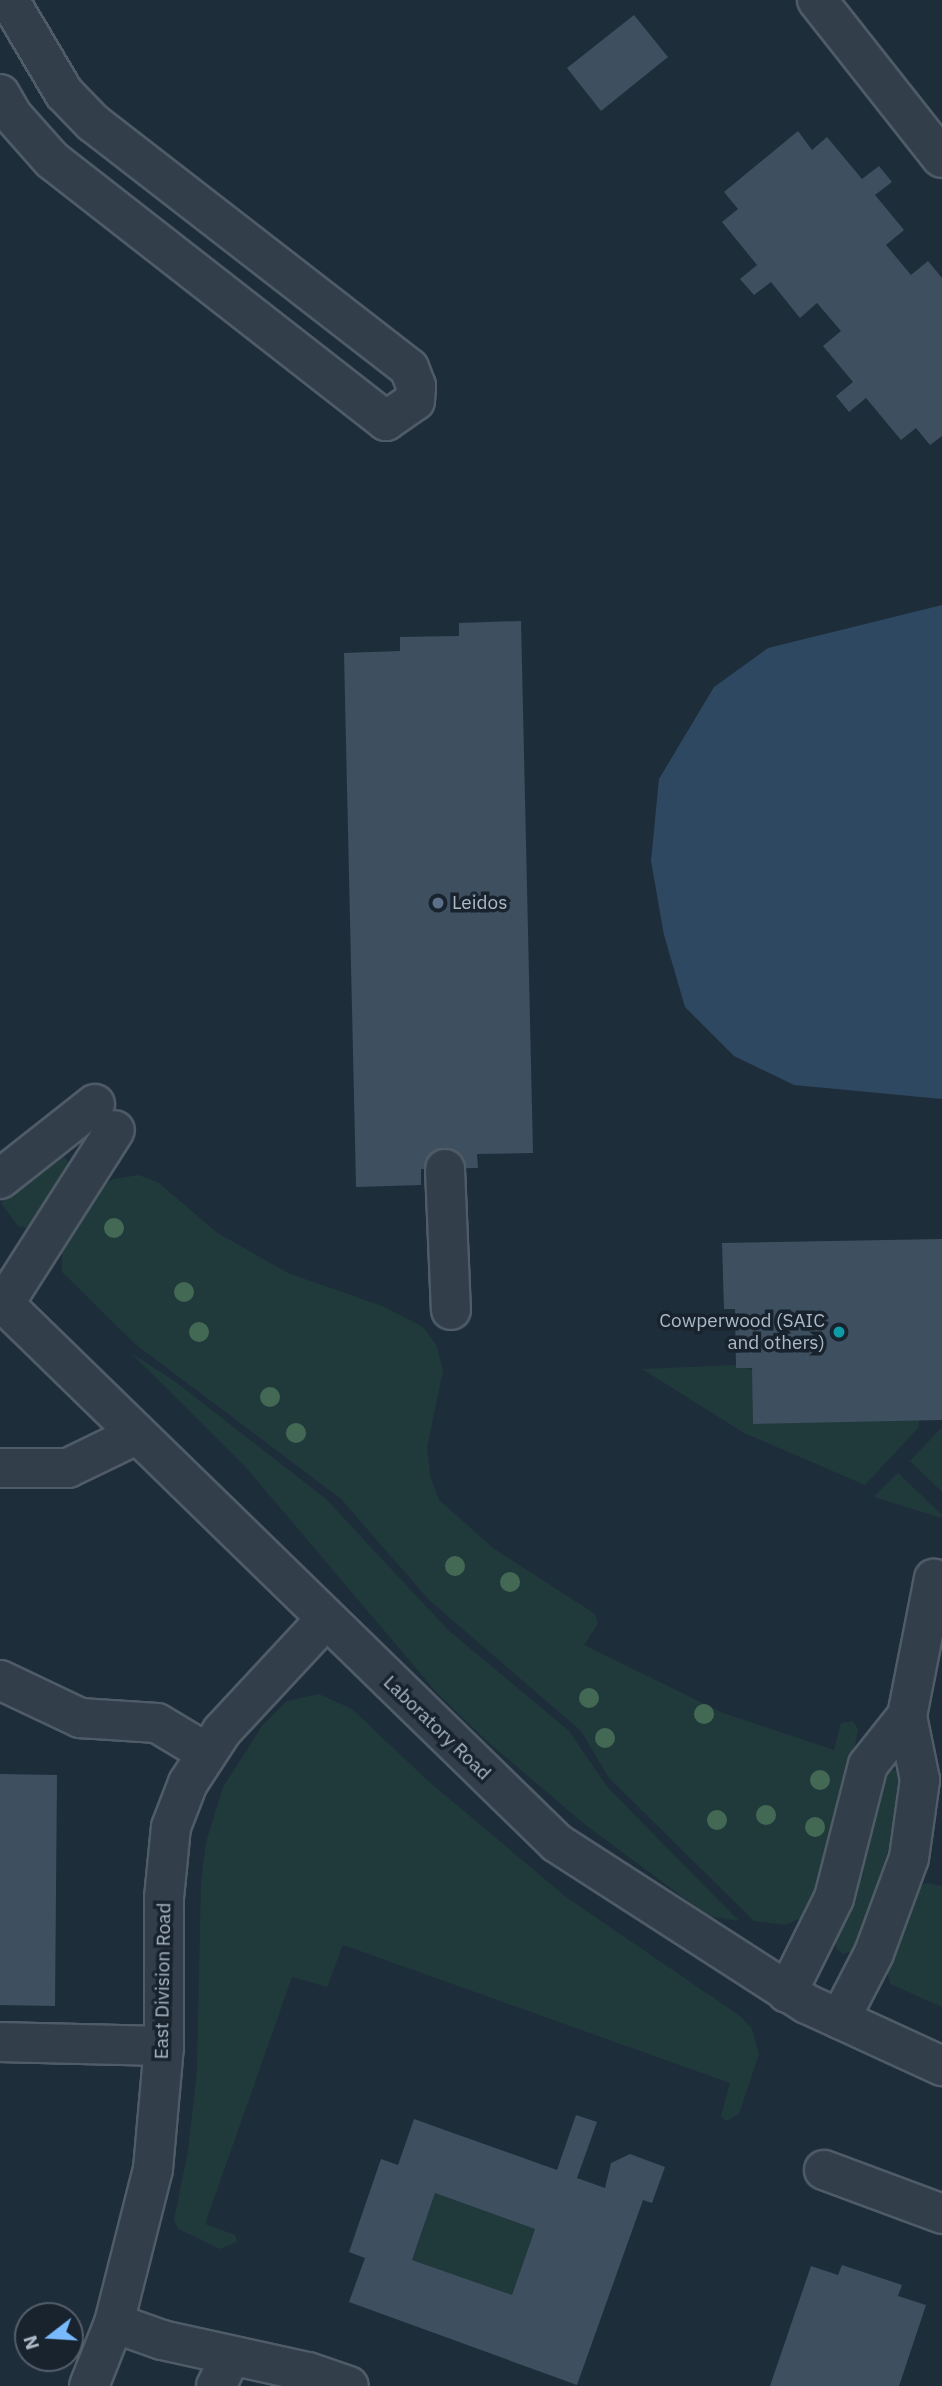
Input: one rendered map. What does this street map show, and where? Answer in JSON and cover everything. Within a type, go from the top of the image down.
[{"type":"street","points":[[0,94],[12,115],[52,160],[386,421],[415,401],[416,386],[409,368],[93,123],[64,93],[9,0]]},
{"type":"street","points":[[817,0],[942,158]]},
{"type":"street","points":[[0,1179],[105,1117],[2,1302]]},
{"type":"street","points":[[445,1169],[451,1310]]},
{"type":"street","name":"Laboratory Road","points":[[2,1302],[325,1620],[557,1843],[788,1993],[942,2066]]},
{"type":"street","points":[[0,1468],[68,1468],[136,1435]]},
{"type":"street","points":[[840,2019],[874,1953],[908,1858],[920,1780],[907,1716],[934,1579]]},
{"type":"street","name":"East Division Road","points":[[89,2386],[114,2323],[153,2169],[164,2046],[164,1898],[171,1827],[188,1783],[222,1731],[325,1620]]},
{"type":"street","points":[[0,1680],[79,1718],[157,1723],[208,1754]]},
{"type":"street","points":[[788,1993],[834,1898],[868,1765],[907,1716]]},
{"type":"street","points":[[0,2042],[164,2046]]},
{"type":"street","points":[[824,2170],[942,2214]]},
{"type":"street","points":[[114,2323],[223,2371],[308,2372],[349,2386]]},
{"type":"green space","points":[[62,1154],[69,1163],[32,1223],[27,1228],[18,1226],[1,1203]]},
{"type":"green space","points":[[139,1175],[159,1183],[216,1232],[288,1273],[382,1306],[423,1327],[437,1346],[443,1371],[427,1447],[430,1476],[439,1500],[493,1548],[595,1614],[598,1624],[584,1645],[723,1713],[834,1750],[841,1723],[853,1721],[858,1729],[852,1762],[819,1897],[806,1916],[785,1925],[754,1921],[609,1778],[581,1731],[429,1600],[341,1499],[135,1344],[62,1272],[62,1250],[100,1187],[113,1179]]},
{"type":"green space","points":[[131,1353],[173,1380],[325,1498],[448,1630],[569,1731],[608,1788],[739,1921],[710,1916],[684,1898],[583,1823],[488,1742],[437,1693],[243,1464]]},
{"type":"green space","points":[[736,1365],[919,1420],[919,1427],[865,1485],[744,1433],[642,1369]]},
{"type":"green space","points":[[942,1427],[942,1492],[910,1461]]},
{"type":"green space","points":[[898,1473],[942,1515],[941,1518],[874,1497]]},
{"type":"green space","points":[[319,1694],[352,1709],[427,1780],[566,1897],[740,2016],[752,2029],[759,2054],[739,2114],[726,2121],[721,2116],[730,2083],[343,1945],[327,1987],[292,1977],[205,2224],[235,2235],[237,2242],[220,2249],[178,2229],[174,2220],[188,2151],[197,2070],[201,1882],[206,1842],[223,1787],[262,1726],[287,1701]]},
{"type":"green space","points":[[888,1770],[897,1770],[903,1779],[894,1832],[855,1950],[843,1954],[836,1948],[834,1938],[880,1775]]},
{"type":"green space","points":[[926,1883],[942,1886],[942,2007],[890,1984],[886,1966],[916,1888]]},
{"type":"green space","points":[[435,2193],[535,2229],[512,2295],[412,2260]]},
{"type":"water","points":[[942,605],[942,1099],[794,1085],[734,1056],[685,1007],[664,935],[651,861],[659,779],[714,687],[768,648]]},
{"type":"building","points":[[634,15],[668,57],[601,111],[567,68]]},
{"type":"building","points":[[798,131],[812,150],[827,137],[862,179],[879,166],[892,182],[875,195],[904,230],[886,245],[911,275],[928,261],[942,278],[942,436],[930,445],[916,428],[901,440],[866,398],[849,412],[836,396],[853,382],[823,346],[841,331],[817,303],[800,318],[771,282],[754,295],[740,279],[757,265],[722,222],[738,209],[724,192]]},
{"type":"building","name":"Leidos","points":[[521,621],[533,1153],[477,1154],[478,1168],[421,1169],[421,1185],[356,1187],[344,653],[400,651],[400,637],[459,636],[459,623]]},
{"type":"building","name":"Cowperwood (SAIC and others)","points":[[942,1239],[942,1420],[753,1424],[752,1368],[736,1368],[735,1309],[724,1309],[722,1243]]},
{"type":"building","points":[[0,1774],[57,1775],[55,2006],[0,2005]]},
{"type":"building","points":[[576,2115],[597,2122],[577,2178],[605,2188],[611,2163],[630,2154],[665,2167],[652,2203],[643,2200],[577,2385],[349,2302],[365,2258],[349,2252],[381,2159],[398,2165],[414,2119],[557,2170]],"holes":[[[435,2193],[535,2229],[512,2295],[412,2260]]]},
{"type":"building","points":[[842,2265],[902,2285],[898,2296],[926,2305],[899,2386],[770,2386],[811,2266],[838,2275]]},
{"type":"place","name":"Leidos","points":[[438,903]]},
{"type":"place","name":"Cowperwood (SAIC and others)","points":[[839,1332]]}]
